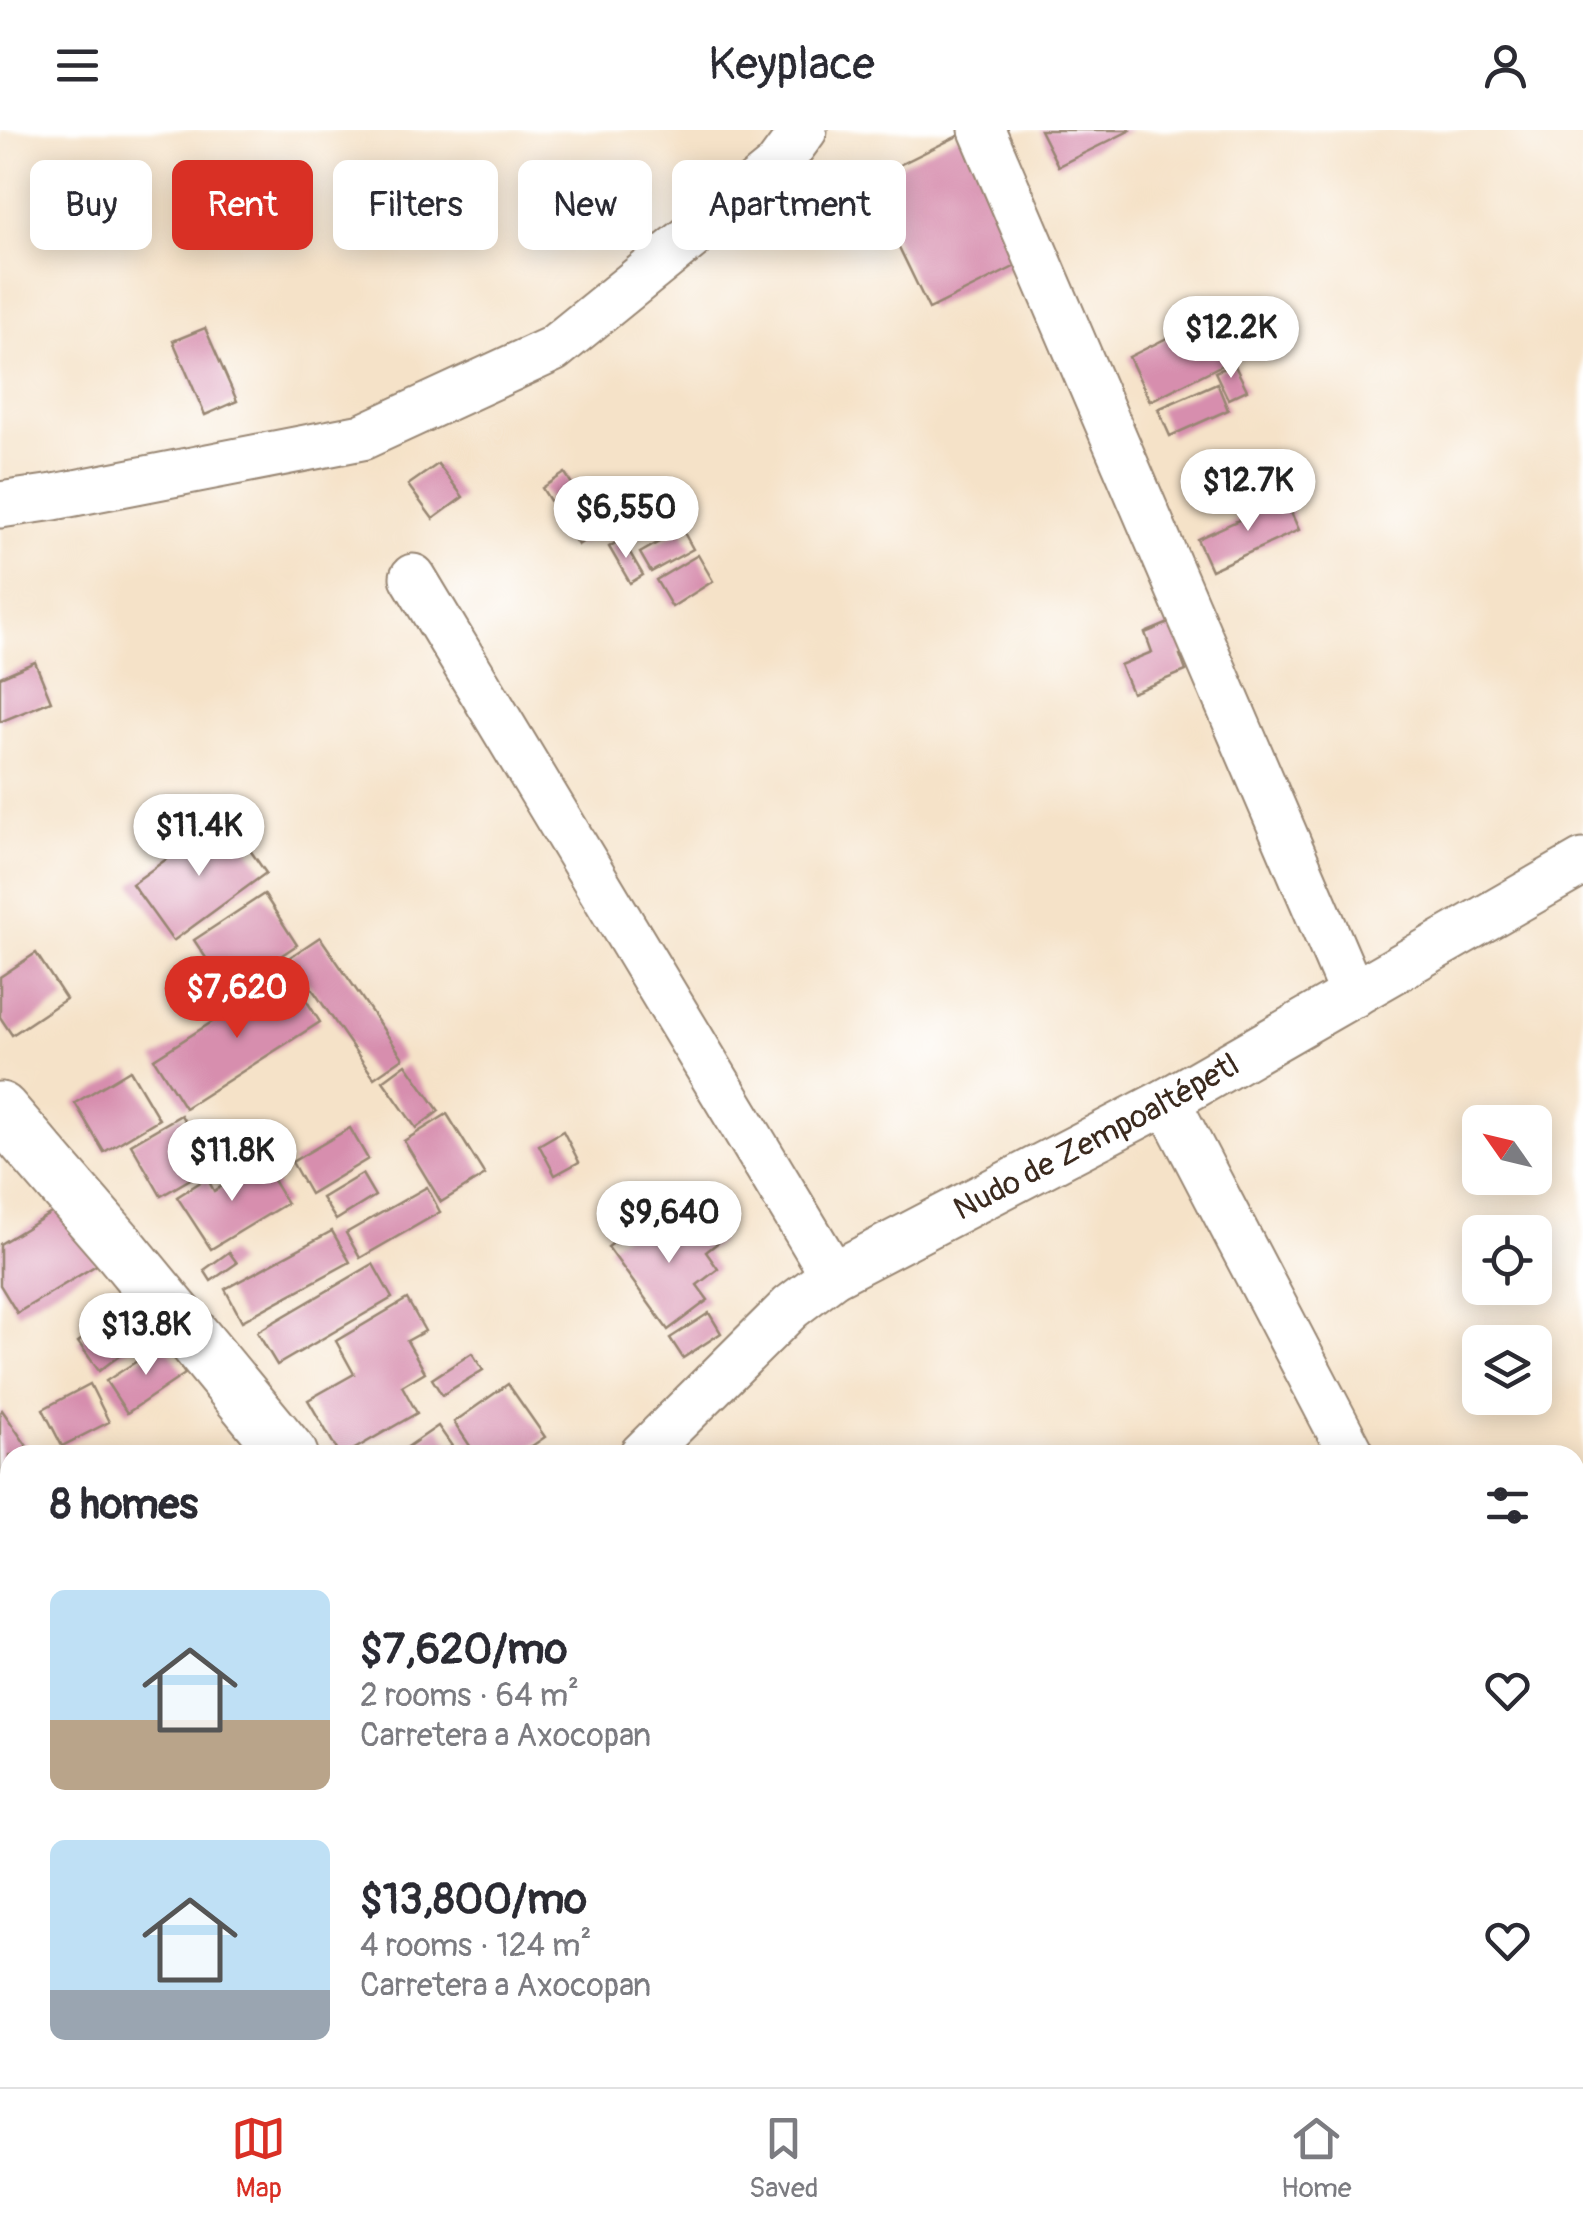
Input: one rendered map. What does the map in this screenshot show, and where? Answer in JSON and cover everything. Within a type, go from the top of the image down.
[{"type":"main road","points":[[0,1110],[282,1445]]},
{"type":"street","points":[[0,504],[362,438],[553,349],[776,168],[804,130]]},
{"type":"street","points":[[982,130],[1353,995]]},
{"type":"street","points":[[413,577],[833,1275]]},
{"type":"street","name":"Nudo de Zempoaltépetl","points":[[652,1445],[791,1308],[833,1275],[1168,1101],[1583,862]]},
{"type":"street","points":[[1168,1101],[1347,1445]]},
{"type":"building","points":[[1040,130],[1131,130],[1058,166]]},
{"type":"building","points":[[962,134],[1024,262],[929,309],[900,250],[906,250],[906,162]]},
{"type":"building","points":[[1217,313],[1238,357],[1150,401],[1129,357]]},
{"type":"building","points":[[205,328],[237,401],[205,415],[173,341]]},
{"type":"building","points":[[1234,364],[1247,390],[1228,399],[1215,372]]},
{"type":"building","points":[[1217,383],[1228,410],[1170,436],[1158,409]]},
{"type":"building","points":[[438,464],[463,497],[433,519],[408,485]]},
{"type":"building","points":[[565,473],[601,530],[578,545],[542,488]]},
{"type":"building","points":[[1285,499],[1299,530],[1211,570],[1197,539]]},
{"type":"building","points":[[682,529],[693,549],[651,572],[640,553]]},
{"type":"building","points":[[622,539],[643,575],[630,583],[609,547]]},
{"type":"building","points":[[698,555],[713,581],[672,607],[656,580]]},
{"type":"building","points":[[1176,620],[1189,651],[1180,655],[1186,671],[1132,693],[1120,665],[1152,652],[1145,633]]},
{"type":"building","points":[[35,662],[51,701],[0,722],[0,677]]},
{"type":"building","points":[[226,816],[266,873],[173,941],[132,884]]},
{"type":"building","points":[[264,894],[297,945],[228,991],[194,940]]},
{"type":"building","points":[[320,937],[403,1058],[374,1078],[290,957]]},
{"type":"building","points":[[36,953],[66,999],[12,1035],[0,1017],[0,977]]},
{"type":"building","points":[[289,973],[320,1022],[185,1108],[154,1059]]},
{"type":"building","points":[[406,1064],[439,1111],[416,1128],[383,1081]]},
{"type":"building","points":[[130,1070],[159,1119],[104,1152],[75,1103]]},
{"type":"building","points":[[447,1114],[485,1175],[441,1202],[404,1141]]},
{"type":"building","points":[[181,1115],[211,1167],[161,1196],[131,1144]]},
{"type":"building","points":[[350,1128],[368,1159],[310,1194],[292,1162]]},
{"type":"building","points":[[563,1131],[579,1162],[555,1175],[539,1145]]},
{"type":"building","points":[[262,1162],[287,1203],[211,1249],[177,1197],[207,1178],[214,1191]]},
{"type":"building","points":[[362,1174],[375,1196],[336,1220],[322,1198]]},
{"type":"building","points":[[427,1187],[440,1212],[360,1258],[346,1233]]},
{"type":"building","points":[[63,1206],[98,1264],[17,1313],[0,1285],[0,1244]]},
{"type":"building","points":[[699,1213],[720,1241],[706,1252],[718,1269],[697,1285],[708,1300],[668,1330],[608,1247],[651,1216],[666,1238]]},
{"type":"building","points":[[332,1231],[350,1262],[242,1321],[225,1289]]},
{"type":"building","points":[[229,1252],[237,1263],[211,1281],[204,1270]]},
{"type":"building","points":[[373,1264],[392,1298],[277,1365],[257,1332]]},
{"type":"building","points":[[407,1299],[425,1331],[407,1341],[425,1372],[402,1386],[417,1413],[361,1445],[334,1445],[308,1400],[354,1374],[336,1341]]},
{"type":"building","points":[[135,1301],[155,1329],[99,1371],[78,1342]]},
{"type":"building","points":[[709,1313],[721,1333],[683,1358],[670,1338]]},
{"type":"building","points":[[165,1343],[185,1374],[127,1413],[106,1381]]},
{"type":"building","points":[[472,1353],[483,1370],[442,1395],[432,1379]]},
{"type":"building","points":[[90,1384],[109,1422],[61,1445],[43,1409]]},
{"type":"building","points":[[508,1384],[545,1437],[533,1445],[469,1445],[454,1422]]},
{"type":"building","points":[[2,1410],[26,1445],[0,1445]]},
{"type":"building","points":[[438,1426],[451,1445],[410,1445]]}]
